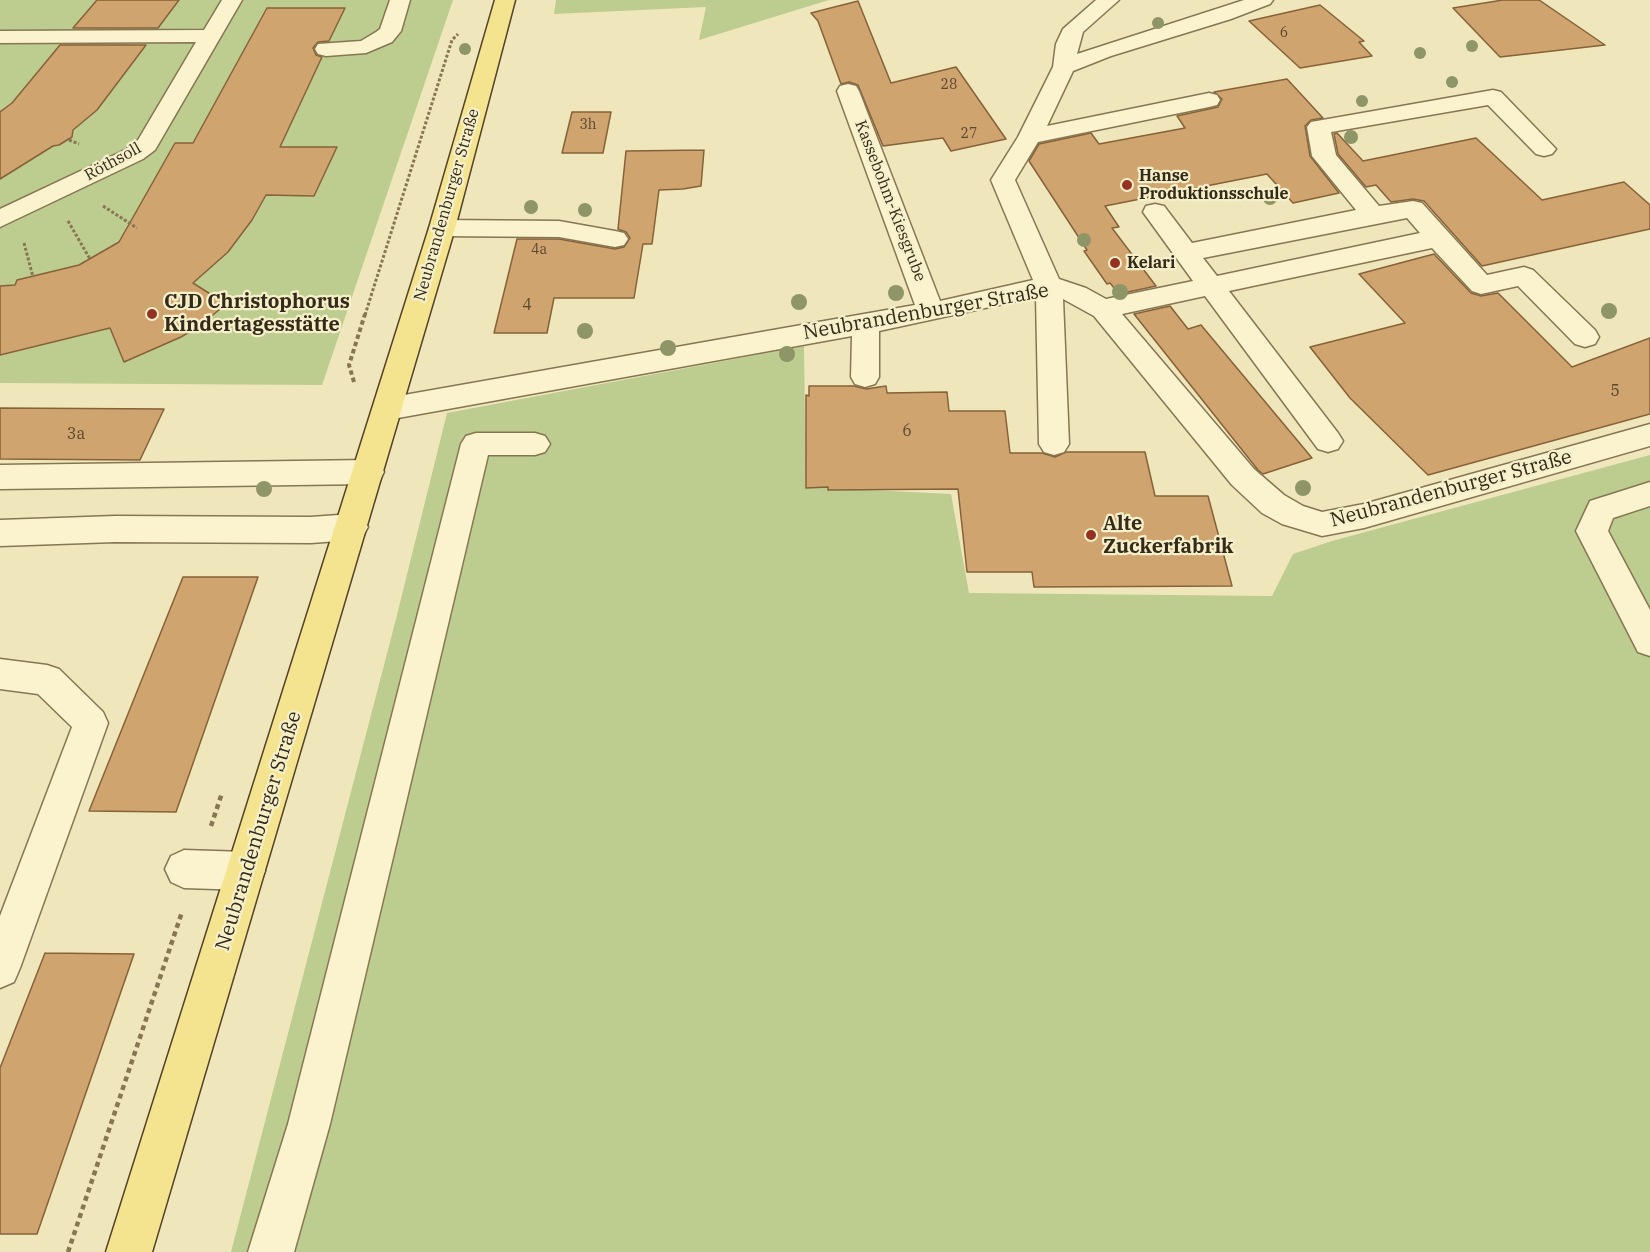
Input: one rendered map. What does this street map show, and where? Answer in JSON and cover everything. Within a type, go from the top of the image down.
[{"type":"main road","name":"Neubrandenburger Straße","points":[[129,1252],[369,472],[442,228],[505,0]]},
{"type":"street","name":"Röthsoll","points":[[0,219],[135,154],[147,145],[232,0]]},
{"type":"street","points":[[326,49],[366,47],[384,37],[390,31],[400,0]]},
{"type":"street","points":[[1054,444],[1049,285],[1003,180],[1030,137],[1064,67],[1067,44],[1074,29],[1108,0]]},
{"type":"street","points":[[1064,67],[1103,51],[1224,15],[1263,0]]},
{"type":"street","points":[[155,37],[167,17]]},
{"type":"street","points":[[0,37],[70,27],[155,37],[210,36]]},
{"type":"street","name":"Kassebohm-Kiesgrube","points":[[848,91],[931,312]]},
{"type":"street","points":[[1373,215],[1324,156],[1319,127],[1492,98],[1544,149]]},
{"type":"street","points":[[1030,137],[1209,100]]},
{"type":"street","points":[[1185,253],[1413,208],[1481,285],[1524,276],[1585,337]]},
{"type":"street","points":[[1155,212],[1210,288],[1328,441]]},
{"type":"street","points":[[442,228],[559,229],[615,238]]},
{"type":"street","points":[[1103,309],[1438,238]]},
{"type":"street","name":"Neubrandenburger Straße","points":[[387,409],[931,312],[1049,285],[1077,294],[1103,309],[1243,477],[1273,504],[1293,515],[1322,524],[1364,516],[1650,435]]},
{"type":"street","points":[[865,377],[866,323]]},
{"type":"street","points":[[271,1252],[309,1124],[476,444],[535,444]]},
{"type":"street","points":[[0,477],[369,472]]},
{"type":"street","points":[[1650,494],[1600,510],[1592,531],[1650,642]]},
{"type":"street","points":[[0,533],[115,529],[311,530],[352,527]]},
{"type":"street","points":[[0,674],[47,680],[91,723],[0,968]]},
{"type":"street","points":[[190,869],[246,871]]},
{"type":"path","points":[[355,383],[349,365],[452,40],[459,32]]},
{"type":"path","points":[[99,203],[137,228]]},
{"type":"path","points":[[68,219],[90,259]]},
{"type":"path","points":[[23,239],[33,277]]},
{"type":"path","points":[[68,1252],[190,869]]},
{"type":"green space","points":[[0,0],[453,0],[322,385],[0,383]]},
{"type":"green space","points":[[556,0],[829,0],[699,40],[706,7],[554,14]]},
{"type":"green space","points":[[804,346],[806,487],[951,494],[969,593],[1272,596],[1293,554],[1332,541],[1650,455],[1650,1252],[231,1252],[396,619],[447,413]]},
{"type":"building","points":[[97,0],[179,0],[158,28],[73,28]]},
{"type":"building","points":[[1503,0],[1539,0],[1605,45],[1500,57],[1453,8]]},
{"type":"building","points":[[858,1],[891,83],[956,67],[1006,139],[951,151],[943,138],[883,146],[858,85],[849,82],[841,84],[818,21],[811,13]]},
{"type":"building","points":[[1320,5],[1364,41],[1359,42],[1372,56],[1300,68],[1249,21]]},
{"type":"building","points":[[267,8],[345,8],[329,41],[318,42],[313,48],[316,55],[322,57],[280,147],[337,147],[314,196],[266,195],[252,220],[228,252],[193,283],[226,304],[201,325],[181,337],[124,362],[110,328],[0,355],[0,286],[15,285],[17,280],[79,265],[119,242],[175,143],[193,143]]},
{"type":"building","points":[[60,45],[146,45],[97,110],[73,130],[72,137],[0,179],[0,112],[12,103]]},
{"type":"building","name":"Hanse Produktionsschule","points":[[1287,79],[1323,118],[1311,120],[1305,126],[1310,156],[1339,193],[1293,203],[1267,174],[1105,206],[1119,227],[1112,228],[1156,286],[1119,294],[1110,283],[1107,284],[1084,251],[1087,250],[1029,161],[1039,144],[1091,133],[1099,144],[1185,128],[1177,116],[1218,107],[1222,99],[1214,92]]},
{"type":"building","points":[[572,112],[611,112],[603,153],[562,153]]},
{"type":"building","points":[[1337,133],[1363,161],[1476,138],[1542,200],[1624,182],[1650,205],[1650,229],[1482,266],[1424,201],[1413,199],[1391,202],[1376,185],[1366,187],[1338,154],[1334,134]]},
{"type":"building","points":[[704,150],[701,186],[659,190],[652,244],[643,244],[634,298],[554,298],[547,333],[494,333],[517,239],[559,239],[615,249],[624,247],[630,238],[626,232],[618,229],[626,151]]},
{"type":"building","points":[[1434,254],[1471,293],[1481,296],[1498,293],[1572,367],[1650,338],[1650,414],[1428,475],[1350,398],[1310,347],[1405,323],[1359,274]]},
{"type":"building","points":[[1170,306],[1188,329],[1201,325],[1312,458],[1263,474],[1258,470],[1134,314]]},
{"type":"building","points":[[809,386],[854,386],[866,389],[886,386],[887,393],[947,392],[949,411],[1005,411],[1010,453],[1042,453],[1055,457],[1066,452],[1145,452],[1155,496],[1208,496],[1232,586],[1034,587],[1032,572],[967,572],[958,489],[828,490],[828,487],[806,488],[806,395],[809,396]]},
{"type":"building","points":[[0,408],[164,409],[140,460],[0,459]]},
{"type":"building","points":[[183,577],[258,577],[176,812],[89,811]]},
{"type":"building","points":[[45,953],[134,954],[37,1234],[0,1234],[0,1068]]},
{"type":"place","name":"Hanse Produktionsschule","points":[[1127,185]]},
{"type":"place","name":"Kelari","points":[[1115,263]]},
{"type":"place","name":"CJD Christophorus Kindertagesstätte","points":[[152,314]]},
{"type":"place","name":"Alte Zuckerfabrik","points":[[1091,535]]}]
